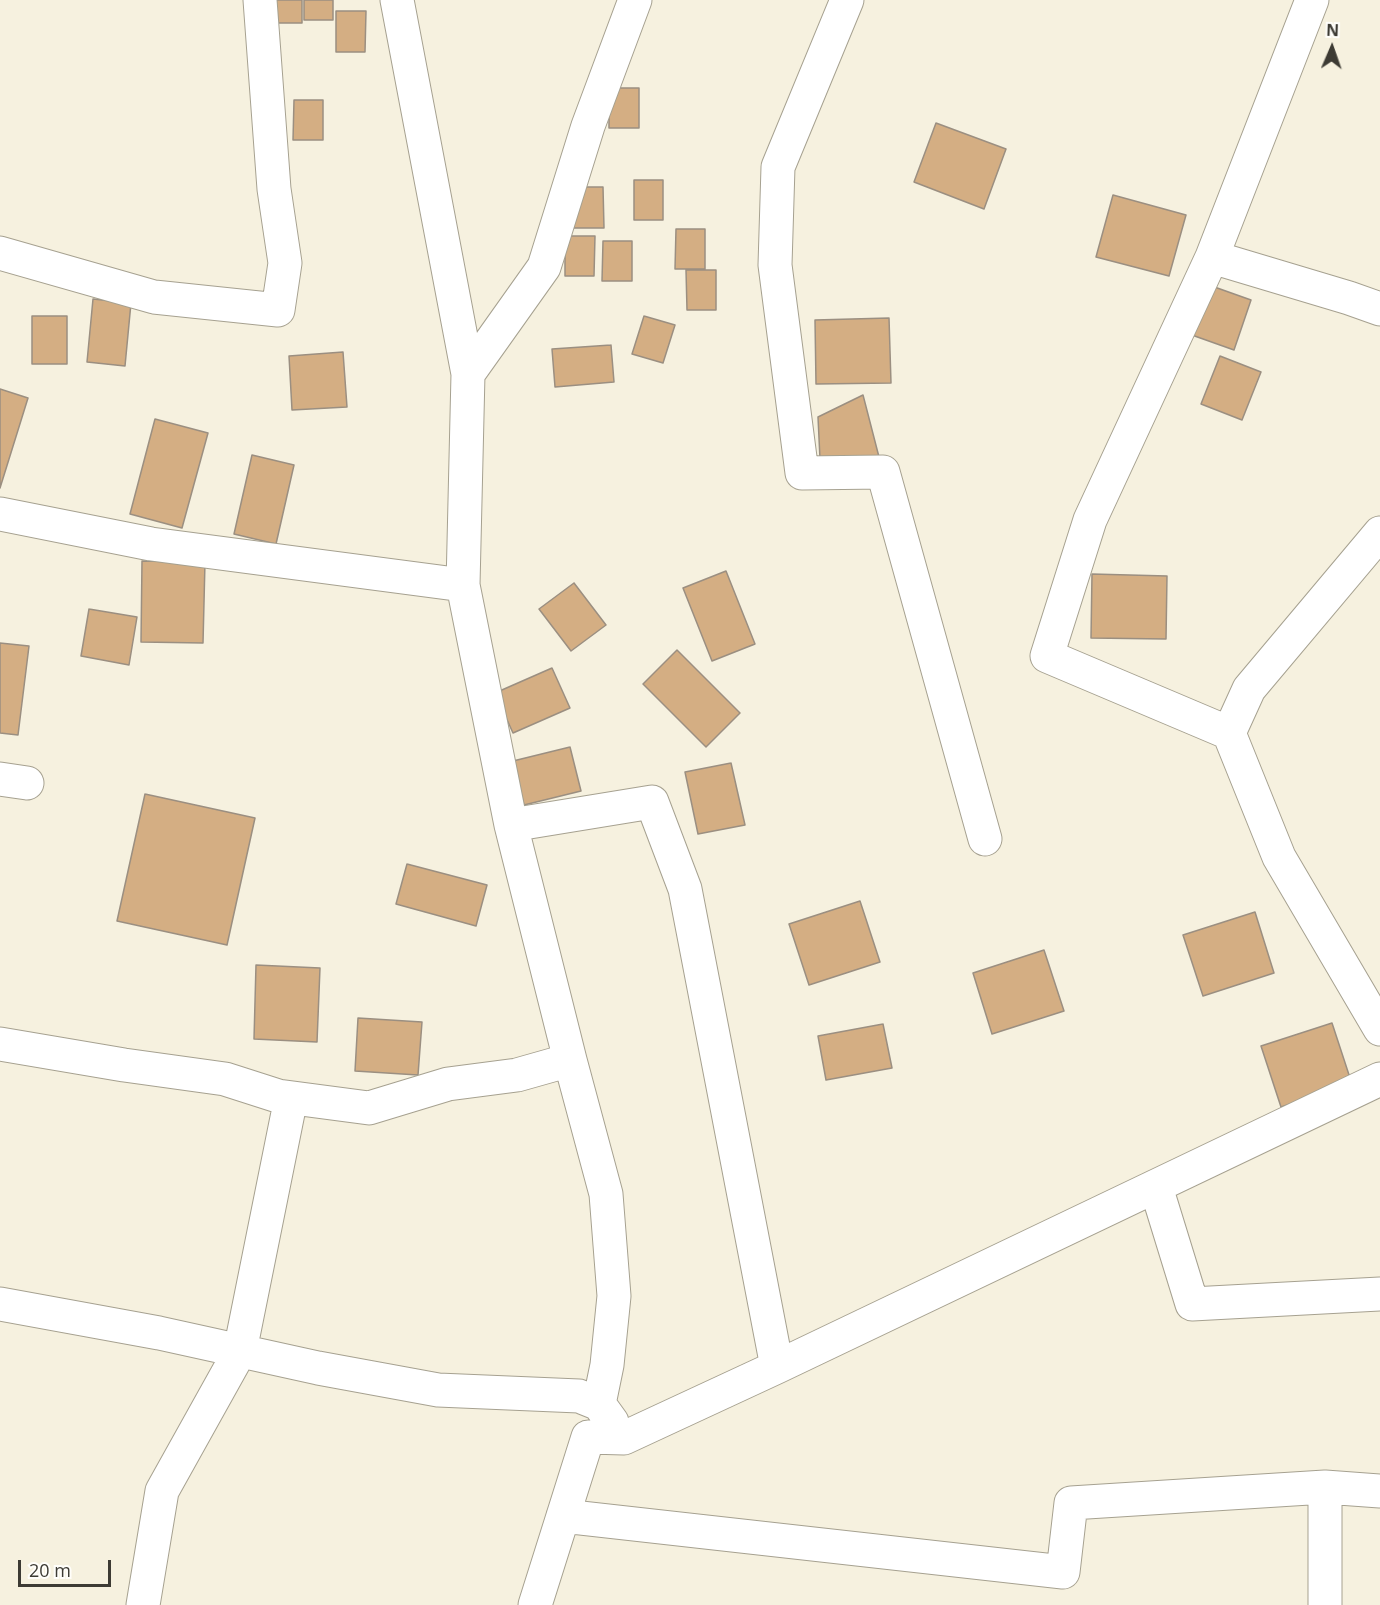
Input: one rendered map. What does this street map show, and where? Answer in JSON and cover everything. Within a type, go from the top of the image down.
[{"type":"street","points":[[0,253],[154,297],[278,310],[285,263],[274,189],[260,0]]},
{"type":"street","points":[[397,0],[468,374],[463,585],[511,825],[606,1194],[614,1296],[607,1365],[598,1404]]},
{"type":"street","points":[[468,374],[544,267],[588,126],[635,0]]},
{"type":"street","points":[[847,0],[778,167],[775,265],[802,473],[883,472],[985,839]]},
{"type":"street","points":[[1312,0],[1212,257],[1090,520],[1047,656],[1229,733],[1280,857],[1380,1029]]},
{"type":"street","points":[[1212,257],[1380,309]]},
{"type":"street","points":[[0,514],[151,544],[463,585]]},
{"type":"street","points":[[1229,733],[1249,689],[1380,533]]},
{"type":"street","points":[[511,825],[652,802],[685,888],[777,1367]]},
{"type":"street","points":[[0,1044],[225,1079],[278,1096],[369,1108],[448,1084],[517,1075],[570,1060]]},
{"type":"street","points":[[536,1605],[588,1437],[624,1438],[1380,1079]]},
{"type":"street","points":[[142,1605],[162,1491],[240,1351],[291,1098]]},
{"type":"street","points":[[1156,1187],[1192,1305],[1380,1294]]},
{"type":"street","points":[[0,1304],[159,1333],[318,1368],[438,1390],[579,1396],[598,1404],[624,1438]]},
{"type":"street","points":[[563,1516],[1063,1572],[1071,1503],[1325,1487],[1380,1491]]},
{"type":"street","points":[[1325,1487],[1325,1605]]},
{"type":"building","points":[[273,0],[302,0],[302,23],[272,23]]},
{"type":"building","points":[[304,0],[333,0],[333,20],[304,20]]},
{"type":"building","points":[[336,11],[366,11],[365,52],[336,52]]},
{"type":"building","points":[[609,88],[639,88],[639,128],[609,128]]},
{"type":"building","points":[[294,100],[323,100],[323,140],[293,140]]},
{"type":"building","points":[[936,123],[1006,149],[984,209],[914,182]]},
{"type":"building","points":[[634,180],[663,180],[663,220],[634,220]]},
{"type":"building","points":[[574,187],[603,187],[604,228],[574,228]]},
{"type":"building","points":[[1113,195],[1186,215],[1169,276],[1096,257]]},
{"type":"building","points":[[676,229],[705,229],[705,269],[675,269]]},
{"type":"building","points":[[565,236],[595,236],[594,276],[565,276]]},
{"type":"building","points":[[603,241],[632,241],[632,281],[602,281]]},
{"type":"building","points":[[686,270],[716,270],[716,310],[687,310]]},
{"type":"building","points":[[1206,284],[1251,300],[1234,350],[1189,334]]},
{"type":"building","points":[[93,299],[131,303],[125,366],[87,362]]},
{"type":"building","points":[[32,316],[67,316],[67,364],[32,364]]},
{"type":"building","points":[[644,316],[675,325],[663,363],[632,354]]},
{"type":"building","points":[[889,318],[891,383],[816,384],[815,320]]},
{"type":"building","points":[[611,345],[614,382],[555,387],[552,349]]},
{"type":"building","points":[[343,352],[347,407],[292,410],[289,356]]},
{"type":"building","points":[[1220,356],[1261,372],[1242,420],[1201,404]]},
{"type":"building","points":[[0,389],[28,398],[0,488]]},
{"type":"building","points":[[863,395],[879,457],[820,459],[818,417]]},
{"type":"building","points":[[155,419],[208,433],[182,528],[130,514]]},
{"type":"building","points":[[252,455],[294,465],[276,544],[234,534]]},
{"type":"building","points":[[142,561],[205,562],[203,643],[141,642]]},
{"type":"building","points":[[726,571],[755,644],[712,661],[683,588]]},
{"type":"building","points":[[1092,574],[1167,576],[1166,639],[1091,638]]},
{"type":"building","points":[[574,583],[606,625],[571,651],[539,609]]},
{"type":"building","points":[[89,609],[137,617],[129,665],[81,656]]},
{"type":"building","points":[[0,643],[29,646],[18,735],[0,733]]},
{"type":"building","points":[[677,650],[740,713],[706,747],[643,684]]},
{"type":"building","points":[[552,668],[570,708],[513,733],[495,693]]},
{"type":"building","points":[[570,747],[581,791],[524,805],[513,761]]},
{"type":"building","points":[[731,763],[745,825],[698,834],[685,772]]},
{"type":"building","points":[[145,794],[255,818],[227,945],[117,921]]},
{"type":"building","points":[[407,864],[487,885],[476,926],[396,904]]},
{"type":"building","points":[[860,901],[880,962],[809,985],[789,924]]},
{"type":"building","points":[[1255,912],[1274,973],[1203,996],[1183,935]]},
{"type":"building","points":[[1044,950],[1064,1011],[992,1034],[973,973]]},
{"type":"building","points":[[256,965],[320,968],[317,1042],[254,1039]]},
{"type":"building","points":[[358,1018],[422,1022],[418,1075],[355,1071]]},
{"type":"building","points":[[1332,1023],[1352,1084],[1281,1107],[1261,1046]]},
{"type":"building","points":[[883,1024],[892,1068],[826,1080],[818,1036]]}]
